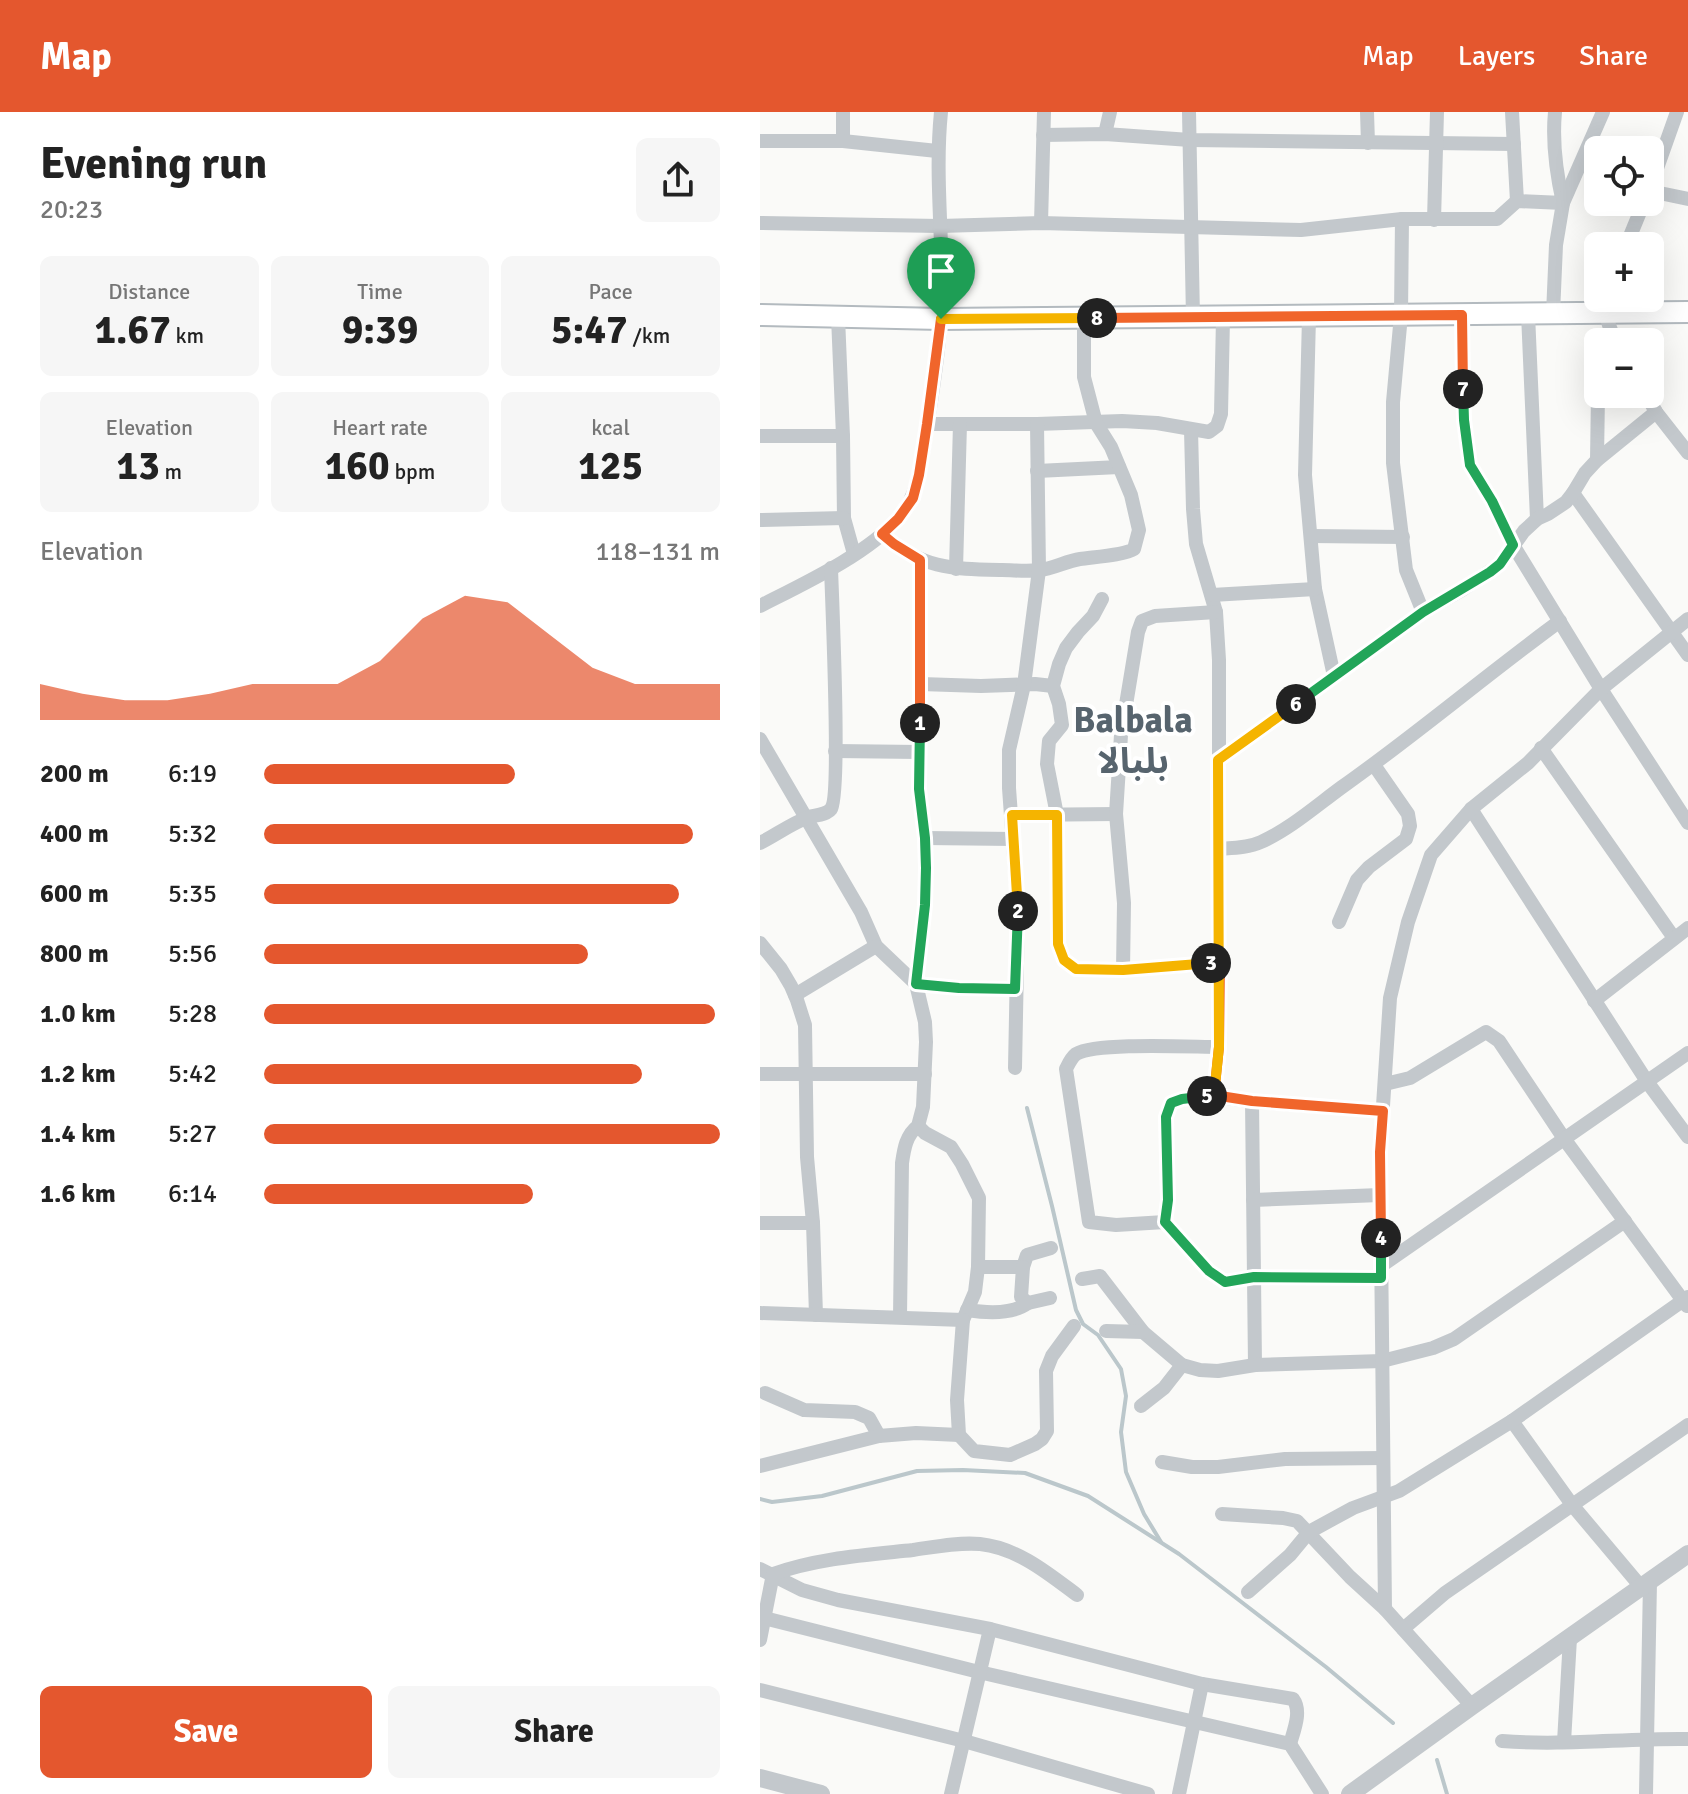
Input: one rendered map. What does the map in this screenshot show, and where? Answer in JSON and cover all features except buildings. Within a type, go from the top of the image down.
[{"type":"main road","points":[[760,315],[941,319],[1223,318],[1553,314],[1584,309]]},
{"type":"main road","points":[[1664,310],[1688,312]]},
{"type":"street","points":[[843,112],[843,141]]},
{"type":"street","points":[[760,606],[854,554],[898,519],[913,498],[941,319],[937,151],[941,112]]},
{"type":"street","points":[[1041,223],[1044,112]]},
{"type":"street","points":[[1105,134],[1110,112]]},
{"type":"street","points":[[1189,112],[1193,318]]},
{"type":"street","points":[[1367,112],[1368,143]]},
{"type":"street","points":[[1434,220],[1437,112]]},
{"type":"street","points":[[1512,112],[1517,201]]},
{"type":"street","points":[[1555,112],[1556,174],[1563,203]]},
{"type":"street","points":[[1553,314],[1556,245],[1563,203],[1603,112]]},
{"type":"street","points":[[1664,150],[1677,112]]},
{"type":"street","points":[[1043,135],[1514,144]]},
{"type":"street","points":[[760,141],[843,141],[937,151]]},
{"type":"street","points":[[1664,193],[1688,199]]},
{"type":"street","points":[[760,223],[940,226],[1041,223],[1301,230],[1402,219],[1497,219],[1517,201],[1563,203]]},
{"type":"street","points":[[1402,219],[1401,315],[1393,402],[1393,463],[1406,570],[1423,612]]},
{"type":"street","points":[[1528,314],[1537,519]]},
{"type":"street","points":[[1462,315],[1464,420],[1470,465],[1513,545],[1688,823]]},
{"type":"street","points":[[838,317],[844,518],[854,554]]},
{"type":"street","points":[[1309,317],[1305,475],[1315,589],[1334,676]]},
{"type":"street","points":[[882,534],[920,560],[956,569],[1039,570],[1074,560],[1128,553],[1134,549],[1139,530],[1131,495],[1111,447],[1096,423],[1084,377],[1084,318]]},
{"type":"street","points":[[927,424],[1133,421],[1209,432],[1217,426],[1221,414],[1223,318]]},
{"type":"street","points":[[1597,460],[1598,408]]},
{"type":"street","points":[[1654,408],[1687,450]]},
{"type":"street","points":[[1218,760],[1423,612],[1490,572],[1537,519],[1566,502],[1597,460],[1656,412]]},
{"type":"street","points":[[956,569],[960,424]]},
{"type":"street","points":[[1015,1068],[1018,912],[1009,750],[1024,685],[1039,570],[1037,424]]},
{"type":"street","points":[[1191,430],[1196,544],[1216,612],[1219,660],[1220,963],[1219,1047],[1214,1095]]},
{"type":"street","points":[[760,436],[843,436]]},
{"type":"street","points":[[1037,471],[1119,467]]},
{"type":"street","points":[[1573,493],[1688,655]]},
{"type":"street","points":[[760,520],[844,518]]},
{"type":"street","points":[[1311,536],[1403,537]]},
{"type":"street","points":[[900,1317],[902,1163],[907,1138],[918,1126],[923,1107],[925,1074],[925,1022],[916,984],[926,868],[919,789],[920,560]]},
{"type":"street","points":[[760,843],[807,818],[824,814],[831,810],[834,802],[831,568]]},
{"type":"street","points":[[1212,595],[1315,589]]},
{"type":"street","points":[[1102,599],[1093,616],[1066,648],[1053,686],[1062,725],[1049,741],[1047,764],[1057,815],[1058,944],[1064,960],[1076,969],[1123,970],[1220,963]]},
{"type":"street","points":[[1123,970],[1124,903],[1116,814],[1121,735],[1136,643],[1142,621],[1155,616],[1216,612]]},
{"type":"street","points":[[1385,1609],[1380,1152],[1390,998],[1408,922],[1431,855],[1471,809],[1528,763],[1601,689],[1688,619]]},
{"type":"street","points":[[1219,849],[1263,841],[1294,821],[1374,765],[1560,621]]},
{"type":"street","points":[[921,684],[1053,686]]},
{"type":"street","points":[[760,739],[861,912],[876,946],[916,984],[1015,989]]},
{"type":"street","points":[[1541,748],[1674,938]]},
{"type":"street","points":[[835,751],[919,752]]},
{"type":"street","points":[[1339,922],[1357,880],[1406,839],[1410,826],[1408,814],[1374,765]]},
{"type":"street","points":[[1471,809],[1648,1083],[1688,1137]]},
{"type":"street","points":[[1012,815],[1116,814]]},
{"type":"street","points":[[925,838],[1014,839]]},
{"type":"street","points":[[1594,1001],[1688,928]]},
{"type":"street","points":[[760,943],[781,969],[795,995],[805,1025],[807,1157],[816,1315]]},
{"type":"street","points":[[795,995],[876,946]]},
{"type":"street","points":[[1248,1592],[1290,1555],[1309,1532],[1353,1508],[1399,1491],[1512,1421],[1686,1301],[1565,1140],[1499,1041],[1486,1032],[1410,1078],[1385,1084]]},
{"type":"street","points":[[1165,1222],[1116,1225],[1089,1222],[1066,1069],[1073,1056],[1085,1050],[1140,1046],[1219,1047]]},
{"type":"street","points":[[1383,1111],[1214,1095],[1171,1103],[1166,1117],[1168,1200],[1165,1222],[1209,1271],[1225,1282],[1254,1277],[1381,1272],[1688,1053]]},
{"type":"street","points":[[760,1074],[925,1074]]},
{"type":"street","points":[[1252,1101],[1255,1365]]},
{"type":"street","points":[[918,1126],[951,1147],[979,1198],[978,1267],[975,1292],[965,1315],[957,1400],[959,1435],[974,1451],[1010,1455],[1042,1439],[1047,1431],[1046,1371],[1052,1356],[1074,1326]]},
{"type":"street","points":[[1253,1200],[1380,1195]]},
{"type":"street","points":[[1082,1279],[1100,1276],[1143,1332],[1182,1365],[1200,1370],[1382,1361],[1433,1348],[1454,1339],[1625,1221]]},
{"type":"street","points":[[760,1223],[813,1223]]},
{"type":"street","points":[[1028,1303],[1021,1297],[1027,1255],[1051,1248]]},
{"type":"street","points":[[978,1267],[1023,1267]]},
{"type":"street","points":[[760,1313],[900,1317],[965,1315],[1020,1309],[1028,1303],[1050,1298]]},
{"type":"street","points":[[1106,1331],[1143,1332]]},
{"type":"street","points":[[1141,1406],[1164,1388],[1182,1365]]},
{"type":"street","points":[[765,1393],[804,1410],[855,1412],[869,1418],[879,1436]]},
{"type":"street","points":[[1512,1421],[1573,1506],[1646,1585],[1646,1794]]},
{"type":"street","points":[[1403,1629],[1445,1593],[1688,1425]]},
{"type":"street","points":[[760,1466],[879,1436],[916,1433],[959,1435]]},
{"type":"street","points":[[1162,1462],[1218,1467],[1285,1459],[1383,1458]]},
{"type":"street","points":[[1222,1514],[1297,1521],[1385,1609],[1472,1706]]},
{"type":"street","points":[[767,1572],[810,1562],[981,1544],[1015,1554],[1044,1570],[1077,1595]]},
{"type":"street","points":[[1350,1794],[1688,1554]]},
{"type":"street","points":[[760,1640],[767,1572]]},
{"type":"street","points":[[767,1572],[802,1590],[838,1600],[990,1629],[1202,1684],[1293,1699],[1298,1713],[1290,1744]]},
{"type":"street","points":[[763,1617],[979,1672],[1290,1744],[1322,1794]]},
{"type":"street","points":[[951,1794],[990,1629]]},
{"type":"street","points":[[1564,1742],[1570,1638]]},
{"type":"street","points":[[1179,1794],[1202,1684]]},
{"type":"street","points":[[760,1690],[964,1741],[1148,1794]]},
{"type":"street","points":[[1502,1741],[1688,1739]]},
{"type":"street","points":[[760,1778],[821,1794]]},
{"type":"waterway","points":[[1027,1108],[1076,1310],[1083,1324],[1098,1335],[1121,1369],[1126,1396],[1121,1432],[1126,1472],[1144,1514],[1161,1542]]},
{"type":"waterway","points":[[760,1499],[772,1502],[822,1496],[917,1471],[1025,1473],[1088,1496],[1179,1554],[1326,1667],[1393,1723]]},
{"type":"waterway","points":[[1437,1760],[1447,1794]]},
{"type":"district","name":"Balbala بلبالا","points":[[1133,740]]},
{"type":"route","points":[[941,319],[913,498],[882,534],[920,560],[919,789],[926,868],[916,984],[1015,989],[1018,912],[1012,815],[1057,815],[1058,944],[1064,960],[1076,969],[1123,970],[1220,963],[1219,1047],[1214,1095],[1383,1111],[1380,1152],[1381,1278],[1254,1277],[1225,1282],[1209,1271],[1165,1222],[1168,1200],[1166,1117],[1171,1103],[1214,1095],[1219,1047],[1220,963],[1218,760],[1423,612],[1490,572],[1500,564],[1513,545],[1470,465],[1464,420],[1462,315],[941,319]]}]
